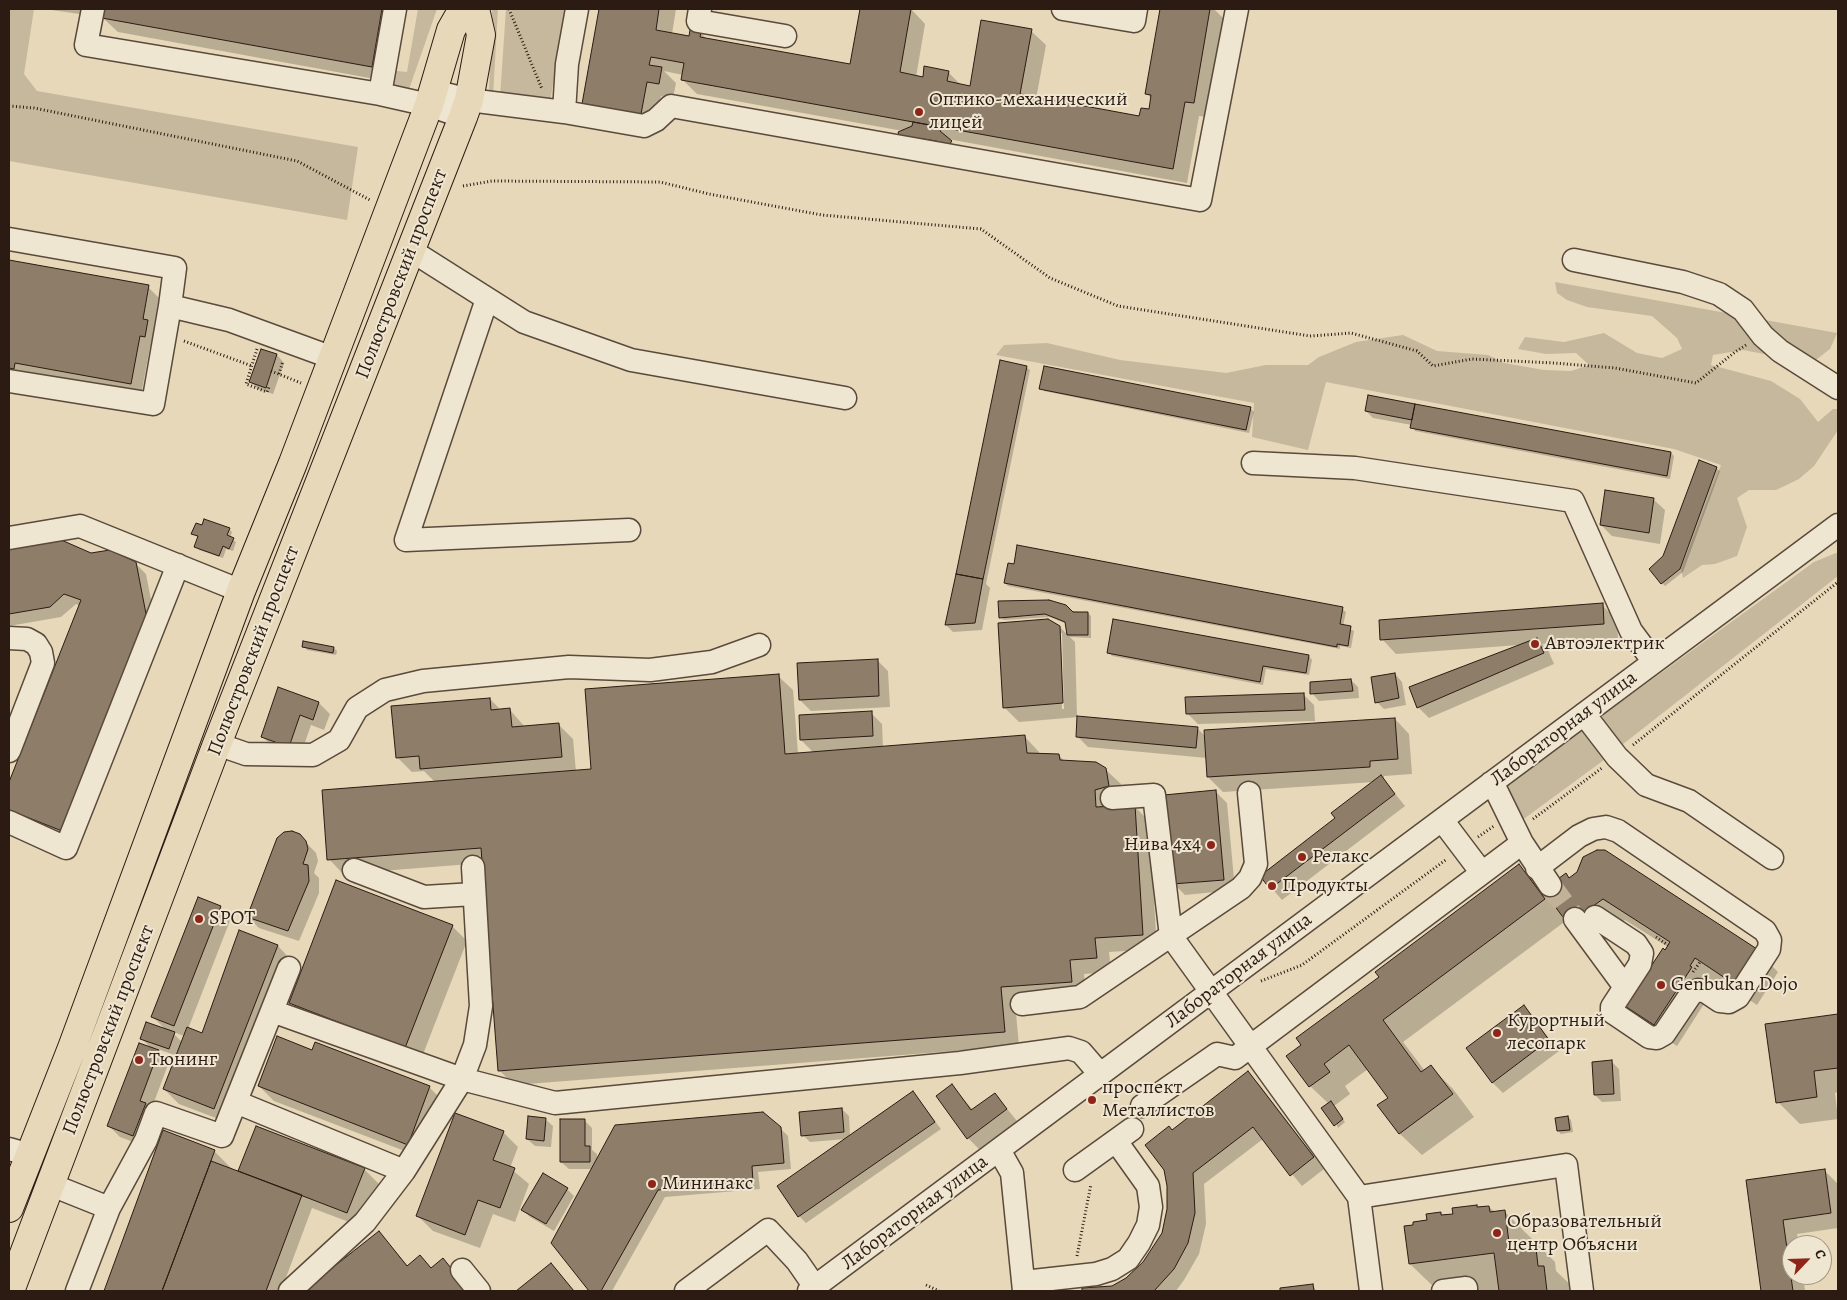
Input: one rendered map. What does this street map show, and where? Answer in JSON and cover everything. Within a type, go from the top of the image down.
[{"type":"main road","name":"Полюстровский проспект","points":[[9,1208],[20,1152],[182,755],[241,591],[293,463],[431,98],[451,30],[463,9]]},
{"type":"main road","name":"Полюстровский проспект","points":[[11,1286],[217,744],[412,251],[466,109],[481,35],[475,9]]},
{"type":"main road","points":[[293,463],[323,474]]},
{"type":"street","points":[[93,9],[86,46],[380,94],[431,98],[466,109],[557,111],[644,126],[656,120],[671,106],[1200,200],[1237,9]]},
{"type":"street","points":[[380,94],[395,9]]},
{"type":"street","points":[[557,111],[577,9]]},
{"type":"street","points":[[700,9],[698,21],[785,36]]},
{"type":"street","points":[[1063,9],[1134,21],[1136,9]]},
{"type":"street","points":[[9,239],[175,268],[152,404],[9,381]]},
{"type":"street","points":[[412,251],[524,322],[631,360],[845,398]]},
{"type":"street","points":[[1574,260],[1683,282],[1719,294],[1743,310],[1763,336],[1780,351],[1838,388]]},
{"type":"street","points":[[487,299],[406,540],[628,530]]},
{"type":"street","points":[[170,306],[229,320],[333,358]]},
{"type":"street","points":[[1253,463],[1355,468],[1573,501],[1631,631],[1654,662]]},
{"type":"street","name":"Лабораторная улица","points":[[812,1289],[1838,525]]},
{"type":"street","points":[[9,538],[80,526],[241,591]]},
{"type":"street","points":[[9,822],[66,848],[178,565]]},
{"type":"street","points":[[9,638],[26,639],[36,644],[41,652],[43,663],[9,751]]},
{"type":"street","points":[[217,744],[253,754],[313,755],[339,740],[357,708],[385,690],[423,681],[568,667],[650,670],[712,662],[759,645]]},
{"type":"street","points":[[1584,714],[1617,757],[1646,785],[1689,801],[1772,858]]},
{"type":"street","points":[[1491,783],[1519,837],[1543,876],[1579,836],[1593,829],[1606,827],[1618,831],[1765,931],[1770,940],[1769,949],[1738,997],[1730,1002],[1720,1001],[1705,991],[1698,990],[1691,994],[1664,1034],[1657,1038],[1649,1037],[1612,1012],[1612,1006],[1625,987],[1640,964],[1642,953],[1636,944],[1589,918],[1625,987]]},
{"type":"street","points":[[1022,1004],[1080,997],[1241,888],[1250,878],[1256,864],[1249,793]]},
{"type":"street","points":[[1112,798],[1154,795],[1171,936],[1359,1197],[1370,1291]]},
{"type":"street","points":[[1442,820],[1482,873]]},
{"type":"street","points":[[1142,1106],[1217,1054],[1235,1058],[1482,873],[1519,837]]},
{"type":"street","points":[[290,1291],[365,1222],[404,1171],[462,1079],[475,1045],[481,1006],[473,867]]},
{"type":"street","points":[[354,870],[424,897],[474,894]]},
{"type":"street","points":[[77,1291],[109,1208],[146,1140],[156,1113],[222,1136],[289,968]]},
{"type":"street","points":[[272,1011],[462,1079],[555,1103],[960,1062],[1069,1048],[1082,1052],[1100,1074]]},
{"type":"street","points":[[236,1102],[404,1171]]},
{"type":"street","points":[[1000,1150],[1012,1173],[1024,1287],[1074,1276],[1096,1274],[1112,1269],[1128,1259],[1148,1225],[1151,1207],[1148,1186],[1124,1135],[1075,1170]]},
{"type":"street","points":[[1359,1197],[1566,1165],[1582,1291]]},
{"type":"street","points":[[49,1184],[109,1208]]},
{"type":"street","points":[[686,1291],[768,1230],[797,1261],[812,1289]]},
{"type":"street","points":[[462,1270],[479,1291]]},
{"type":"street","points":[[1443,1291],[1466,1288],[1466,1291]]},
{"type":"path","points":[[509,9],[557,111]]},
{"type":"path","points":[[9,106],[34,108],[297,161],[388,210]]},
{"type":"path","points":[[463,186],[492,181],[660,182],[709,194],[822,215],[981,229],[1050,278],[1118,306],[1310,336],[1351,333],[1417,351],[1433,366],[1472,359],[1554,363],[1615,368],[1696,383],[1735,352],[1763,336]]},
{"type":"path","points":[[165,334],[252,366]]},
{"type":"path","points":[[260,343],[246,384],[267,392],[269,387]]},
{"type":"path","points":[[271,371],[301,383]]},
{"type":"path","points":[[1252,984],[1302,965],[1493,826],[1519,837],[1838,582]]},
{"type":"path","points":[[1658,938],[1668,945]]},
{"type":"path","points":[[1074,1276],[1081,1227],[1098,1154]]},
{"type":"path","points":[[926,1285],[939,1291]]},
{"type":"shaded area","points":[[9,9],[34,9],[24,74],[37,91],[358,147],[347,220],[9,161]]},
{"type":"shaded area","points":[[418,9],[437,9],[407,95],[392,92],[388,70],[407,72]]},
{"type":"shaded area","points":[[492,9],[498,9],[493,96],[489,92]]},
{"type":"shaded area","points":[[506,9],[566,9],[550,102],[500,97]]},
{"type":"shaded area","points":[[1555,282],[1837,333],[1830,349],[1812,363],[1743,350],[1713,355],[1711,365],[1771,381],[1800,399],[1818,422],[1833,409],[1838,409],[1838,430],[1814,466],[1799,479],[1776,490],[1749,490],[1737,498],[1747,527],[1737,556],[1715,564],[1702,565],[1683,578],[1681,569],[1721,465],[1674,449],[1326,382],[1308,450],[1252,437],[1254,403],[996,355],[1004,345],[1047,343],[1120,360],[1226,373],[1266,365],[1308,365],[1319,357],[1356,342],[1403,335],[1437,351],[1488,355],[1504,363],[1544,370],[1571,371],[1589,365],[1576,353],[1546,354],[1518,349],[1525,337],[1564,342],[1604,333],[1637,353],[1662,358],[1682,349],[1677,338],[1652,316],[1587,307],[1567,300],[1557,293]]},
{"type":"shaded area","points":[[1836,553],[1838,554],[1838,576],[1618,748],[1599,726],[1603,715],[1814,562]]},
{"type":"shaded area","points":[[1576,730],[1583,730],[1608,757],[1521,821],[1503,784]]},
{"type":"building","points":[[103,9],[382,9],[372,67],[102,18]]},
{"type":"building","points":[[599,9],[659,9],[656,30],[689,36],[690,30],[701,32],[700,37],[850,64],[860,9],[911,9],[900,72],[923,77],[924,66],[949,71],[947,81],[970,86],[981,20],[1032,29],[1020,94],[1139,116],[1141,108],[1149,109],[1151,95],[1145,94],[1160,9],[1210,9],[1194,103],[1185,102],[1173,169],[681,80],[684,63],[651,57],[649,65],[662,67],[659,84],[647,82],[641,114],[582,104]]},
{"type":"building","points":[[913,122],[941,127],[940,131],[952,141],[947,147],[936,141],[901,139],[898,132],[912,126]]},
{"type":"building","points":[[9,260],[149,285],[143,319],[148,320],[145,337],[140,336],[131,384],[15,363],[14,369],[9,368]]},
{"type":"building","points":[[261,349],[277,354],[266,388],[249,382]]},
{"type":"building","points":[[1000,360],[1027,366],[983,579],[956,574]]},
{"type":"building","points":[[1044,366],[1251,407],[1246,430],[1039,389]]},
{"type":"building","points":[[1368,395],[1415,404],[1412,420],[1365,411]]},
{"type":"building","points":[[1415,404],[1671,452],[1667,476],[1410,428]]},
{"type":"building","points":[[1699,460],[1717,467],[1680,569],[1661,584],[1649,569],[1663,556]]},
{"type":"building","points":[[1605,490],[1654,498],[1649,533],[1600,525]]},
{"type":"building","points":[[204,519],[230,528],[227,535],[234,538],[229,549],[223,546],[219,556],[194,547],[198,536],[191,534],[196,523],[202,525]]},
{"type":"building","points":[[59,539],[91,553],[110,550],[136,562],[147,619],[62,831],[9,810],[9,782],[81,600],[64,594],[50,607],[9,614],[9,548]]},
{"type":"building","points":[[1017,545],[1343,607],[1340,624],[1351,626],[1348,646],[1337,644],[1337,647],[1004,583],[1008,563],[1014,564]]},
{"type":"building","points":[[956,574],[983,579],[975,623],[945,625]]},
{"type":"building","points":[[1049,600],[1066,605],[1073,612],[1088,612],[1088,635],[1067,635],[1065,622],[1045,614],[999,618],[998,601]]},
{"type":"building","points":[[1603,603],[1604,624],[1380,640],[1379,620]]},
{"type":"building","points":[[1048,619],[1060,626],[1063,703],[1003,708],[998,623]]},
{"type":"building","points":[[1113,619],[1309,655],[1306,673],[1263,666],[1260,682],[1107,653]]},
{"type":"building","points":[[1537,638],[1544,653],[1417,708],[1409,687]]},
{"type":"building","points":[[303,641],[334,647],[333,653],[302,647]]},
{"type":"building","points":[[878,659],[879,696],[799,700],[797,663]]},
{"type":"building","points":[[1395,673],[1399,698],[1375,703],[1371,677]]},
{"type":"building","points":[[779,674],[785,754],[1025,735],[1027,753],[1059,754],[1060,760],[1096,762],[1106,768],[1109,786],[1095,790],[1096,807],[1135,805],[1143,935],[1095,938],[1097,958],[1070,960],[1072,982],[1001,987],[1005,1032],[498,1071],[481,848],[327,860],[322,790],[591,769],[585,689]]},
{"type":"building","points":[[1351,679],[1353,691],[1310,694],[1310,682]]},
{"type":"building","points":[[278,687],[319,702],[313,720],[300,715],[289,747],[261,737]]},
{"type":"building","points":[[1304,693],[1305,710],[1186,714],[1185,697]]},
{"type":"building","points":[[490,698],[491,710],[510,708],[512,727],[559,723],[562,757],[420,769],[419,756],[396,758],[391,706]]},
{"type":"building","points":[[872,711],[873,736],[800,740],[799,715]]},
{"type":"building","points":[[1077,716],[1198,727],[1196,748],[1076,737]]},
{"type":"building","points":[[1395,718],[1398,759],[1370,761],[1370,767],[1207,777],[1204,730]]},
{"type":"building","points":[[1381,775],[1395,794],[1270,889],[1260,876],[1335,818],[1331,813]]},
{"type":"building","points":[[1216,790],[1224,880],[1172,884],[1164,795]]},
{"type":"building","points":[[292,831],[300,834],[306,841],[308,849],[303,864],[308,865],[309,881],[288,931],[247,917],[277,838],[284,832]]},
{"type":"building","points":[[1597,850],[1605,850],[1757,949],[1734,984],[1695,958],[1690,966],[1692,967],[1654,1025],[1625,1006],[1663,948],[1665,950],[1670,942],[1603,899],[1568,924],[1543,890],[1566,873],[1569,878],[1577,872],[1583,857]]},
{"type":"building","points":[[1519,864],[1545,899],[1383,1020],[1421,1072],[1431,1065],[1453,1094],[1399,1134],[1377,1105],[1388,1098],[1349,1045],[1324,1064],[1330,1072],[1309,1087],[1286,1056],[1301,1045],[1296,1038],[1379,977],[1375,972]]},
{"type":"building","points":[[336,880],[453,925],[405,1048],[289,1003]]},
{"type":"building","points":[[198,897],[221,906],[174,1026],[151,1017]]},
{"type":"building","points":[[239,930],[278,945],[214,1109],[163,1089],[187,1027],[202,1033]]},
{"type":"building","points":[[1524,1005],[1549,1040],[1492,1083],[1466,1048]]},
{"type":"building","points":[[1838,1014],[1838,1068],[1814,1071],[1817,1097],[1776,1103],[1765,1024]]},
{"type":"building","points":[[146,1022],[175,1032],[169,1049],[140,1039]]},
{"type":"building","points":[[277,1036],[312,1050],[315,1042],[430,1086],[408,1145],[258,1086]]},
{"type":"building","points":[[139,1043],[159,1050],[140,1101],[146,1103],[133,1136],[107,1126]]},
{"type":"building","points":[[1612,1060],[1614,1094],[1594,1095],[1592,1062]]},
{"type":"building","points":[[1248,1071],[1314,1157],[1290,1176],[1253,1127],[1193,1173],[1195,1213],[1188,1243],[1174,1269],[1154,1291],[1082,1291],[1082,1288],[1112,1286],[1126,1278],[1143,1262],[1162,1233],[1167,1209],[1167,1186],[1164,1170],[1145,1145],[1169,1126],[1172,1130]]},
{"type":"building","points":[[952,1084],[971,1110],[995,1093],[1007,1109],[967,1139],[936,1096]]},
{"type":"building","points":[[913,1091],[935,1122],[798,1217],[777,1186]]},
{"type":"building","points":[[1331,1101],[1343,1119],[1334,1126],[1321,1108]]},
{"type":"building","points":[[842,1108],[844,1132],[801,1136],[799,1112]]},
{"type":"building","points":[[763,1112],[781,1127],[784,1163],[752,1166],[753,1182],[658,1190],[601,1291],[589,1291],[551,1243],[615,1125]]},
{"type":"building","points":[[455,1113],[504,1131],[493,1160],[515,1168],[500,1208],[478,1200],[465,1235],[416,1216]]},
{"type":"building","points":[[528,1116],[546,1118],[544,1141],[526,1139]]},
{"type":"building","points":[[1568,1116],[1570,1130],[1557,1131],[1555,1118]]},
{"type":"building","points":[[560,1119],[585,1119],[585,1146],[590,1146],[590,1162],[560,1162]]},
{"type":"building","points":[[256,1126],[365,1168],[347,1213],[238,1171]]},
{"type":"building","points":[[163,1130],[215,1150],[162,1291],[104,1291]]},
{"type":"building","points":[[211,1161],[302,1195],[266,1291],[162,1291]]},
{"type":"building","points":[[1825,1169],[1831,1213],[1783,1220],[1785,1235],[1782,1235],[1782,1285],[1792,1285],[1793,1291],[1761,1291],[1746,1180]]},
{"type":"building","points":[[543,1173],[568,1188],[546,1224],[521,1210]]},
{"type":"building","points":[[1477,1205],[1477,1207],[1489,1206],[1490,1212],[1505,1210],[1510,1251],[1536,1248],[1538,1266],[1544,1266],[1547,1291],[1499,1291],[1494,1253],[1409,1264],[1404,1226],[1413,1225],[1413,1222],[1427,1220],[1426,1214],[1441,1212],[1441,1215],[1453,1214],[1452,1208]]},
{"type":"building","points":[[379,1231],[407,1266],[420,1255],[431,1268],[443,1258],[469,1291],[303,1291]]},
{"type":"building","points":[[551,1263],[574,1291],[516,1291]]},
{"type":"building","points":[[1313,1284],[1314,1291],[1280,1291],[1280,1288]]},
{"type":"tunnel","points":[[1550,885],[1575,919]]},
{"type":"place","name":"Оптико-механический лицей","points":[[919,112]]},
{"type":"place","name":"Автоэлектрик","points":[[1535,644]]},
{"type":"place","name":"Нива 4х4","points":[[1211,845]]},
{"type":"place","name":"Релакс","points":[[1302,857]]},
{"type":"place","name":"Продукты","points":[[1272,886]]},
{"type":"place","name":"SPOT","points":[[199,919]]},
{"type":"place","name":"Genbukan Dojo","points":[[1661,985]]},
{"type":"place","name":"Курортный лесопарк","points":[[1497,1033]]},
{"type":"place","name":"Тюнинг","points":[[139,1060]]},
{"type":"place","name":"проспект Металлистов","points":[[1092,1100]]},
{"type":"place","name":"Мининакс","points":[[652,1184]]},
{"type":"place","name":"Образовательный центр Объясни","points":[[1497,1233]]}]
